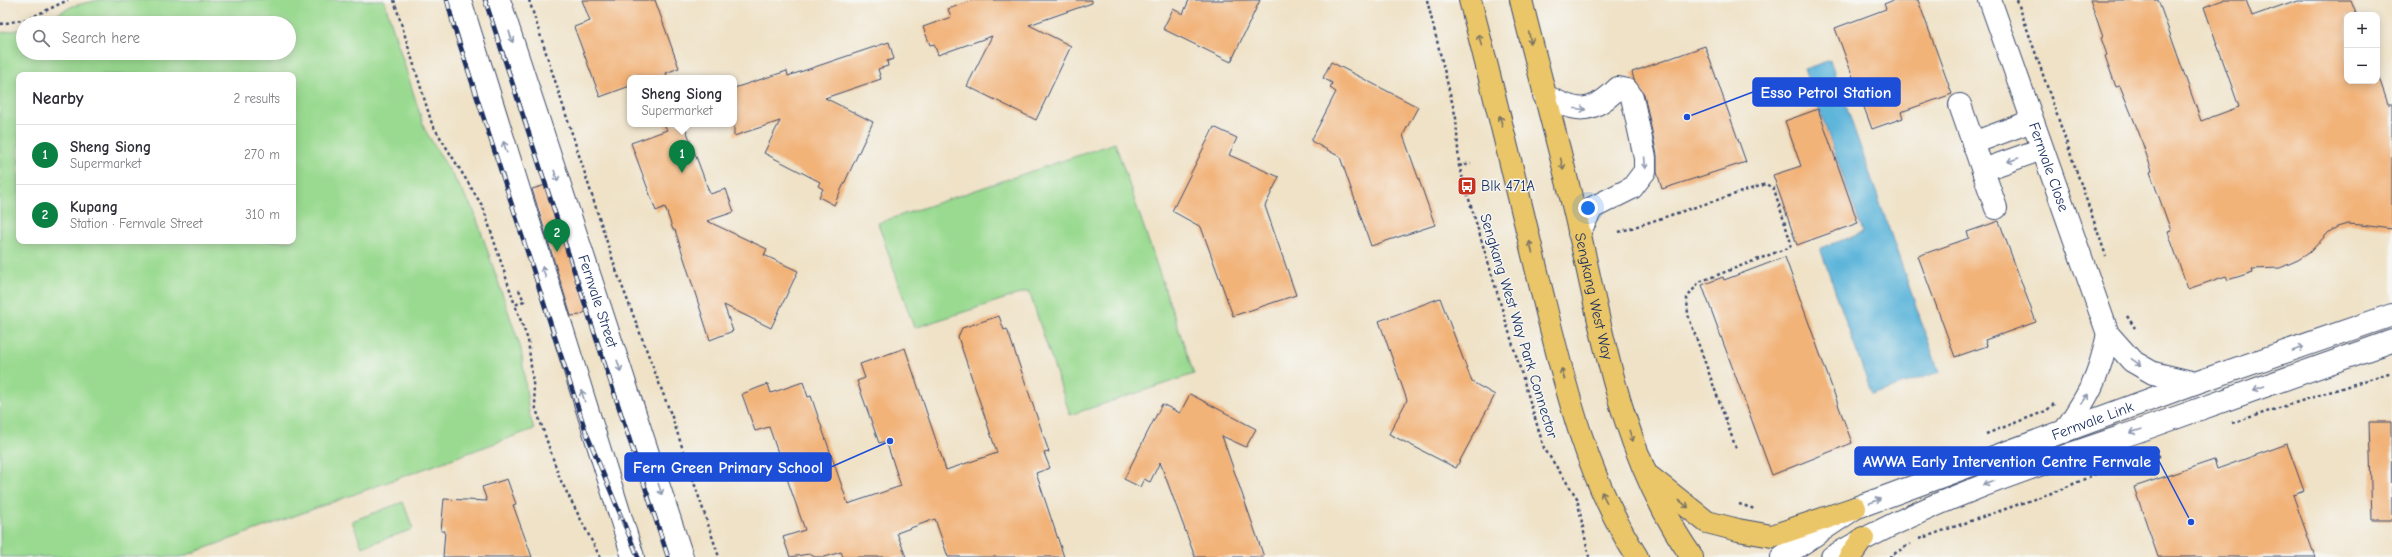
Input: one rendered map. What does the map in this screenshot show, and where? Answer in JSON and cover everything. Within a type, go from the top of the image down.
[{"type":"main road","points":[[1470,0],[1561,370],[1597,484],[1621,532],[1637,557]]},
{"type":"main road","name":"Sengkang West Way","points":[[1521,0],[1579,233],[1601,336],[1643,471],[1677,536],[1692,557]]},
{"type":"main road","points":[[1643,471],[1706,522],[1772,536],[1855,508]]},
{"type":"main road","points":[[1621,532],[1625,557]]},
{"type":"main road","points":[[1850,557],[1863,538]]},
{"type":"street","points":[[460,0],[633,557]]},
{"type":"street","name":"Fernvale Street","points":[[499,0],[682,557]]},
{"type":"street","name":"Fernvale Close","points":[[1990,0],[2108,334],[2132,360],[2153,373],[2195,383]]},
{"type":"street","points":[[1544,95],[1567,108],[1587,109],[1610,96],[1618,88],[1628,90],[1632,97],[1645,158],[1645,170],[1632,188],[1592,208],[1579,233]]},
{"type":"street","points":[[1960,105],[1996,208]]},
{"type":"street","points":[[1973,143],[2032,121]]},
{"type":"street","points":[[1983,170],[2042,149]]},
{"type":"street","name":"Fernvale Link","points":[[1782,557],[1855,508],[2195,383],[2392,315]]},
{"type":"street","points":[[2064,432],[2089,395],[2102,366],[2108,334]]},
{"type":"street","name":"Fernvale Link","points":[[1832,557],[1863,538],[1915,512],[2051,459],[2142,430],[2392,341]]},
{"type":"path","points":[[34,16],[68,0]]},
{"type":"path","points":[[394,0],[432,124],[483,207],[528,340],[536,409],[560,479],[600,557]]},
{"type":"path","points":[[529,0],[616,270],[672,417],[719,557]]},
{"type":"path","name":"Sengkang West Way Park Connector","points":[[1427,0],[1456,118],[1459,166],[1544,448],[1577,498],[1589,557]]},
{"type":"path","points":[[2017,0],[2109,263]]},
{"type":"path","points":[[0,24],[16,21]]},
{"type":"path","points":[[1459,166],[1471,163]]},
{"type":"path","points":[[1619,232],[1766,184],[1774,189],[1791,243],[1790,247],[1699,282],[1687,298],[1688,315],[1737,451]]},
{"type":"path","points":[[611,272],[616,270]]},
{"type":"path","points":[[515,305],[524,302],[519,290]]},
{"type":"path","points":[[2126,311],[2136,330]]},
{"type":"path","points":[[2230,424],[2392,372]]},
{"type":"path","points":[[1982,435],[2046,410],[2057,402]]},
{"type":"path","points":[[2149,450],[2163,445]]},
{"type":"path","points":[[2157,451],[2160,459]]},
{"type":"path","points":[[1889,557],[1914,541],[2060,490],[2128,459]]},
{"type":"path","points":[[1739,504],[1757,509]]},
{"type":"green space","points":[[98,0],[384,0],[425,130],[474,211],[521,349],[529,413],[534,429],[181,557],[0,557],[0,33],[16,30],[16,60],[296,60],[296,16],[53,16],[73,6]]},
{"type":"green space","points":[[1115,143],[1194,374],[1070,415],[1029,291],[914,328],[878,223]]},
{"type":"green space","points":[[403,502],[413,529],[362,547],[352,521]]},
{"type":"water","points":[[1830,60],[1939,372],[1872,395],[1820,248],[1863,233],[1805,69]]},
{"type":"building","points":[[582,0],[655,0],[679,68],[666,73],[667,75],[627,75],[627,87],[600,97],[574,27],[590,21]]},
{"type":"building","points":[[974,0],[1092,0],[1092,3],[1029,25],[1071,46],[1036,120],[967,86],[992,36],[938,55],[934,44],[930,45],[923,27],[951,17],[948,9]]},
{"type":"building","points":[[1189,0],[1260,0],[1231,62],[1163,29],[1173,9],[1183,14]]},
{"type":"building","points":[[1894,0],[1918,0],[1952,94],[1901,112],[1903,118],[1872,129],[1835,28],[1886,9],[1884,4]]},
{"type":"building","points":[[2090,0],[2158,0],[2201,121],[2239,107],[2204,7],[2223,0],[2246,0],[2252,16],[2297,0],[2351,0],[2356,12],[2344,12],[2344,84],[2380,84],[2380,81],[2388,104],[2392,104],[2392,229],[2348,224],[2337,227],[2329,232],[2309,253],[2280,268],[2252,269],[2253,272],[2228,280],[2226,276],[2188,289],[2168,232],[2171,231],[2150,172],[2152,171],[2139,133],[2120,86],[2116,87],[2105,56],[2107,55],[2101,38],[2103,37]]},
{"type":"building","points":[[889,42],[894,59],[887,61],[888,66],[878,69],[881,79],[825,98],[873,122],[834,205],[819,197],[823,189],[818,186],[820,182],[764,153],[780,121],[734,136],[734,127],[737,127],[737,87],[787,71],[788,76]]},
{"type":"building","points":[[1705,46],[1746,162],[1662,189],[1657,172],[1657,155],[1644,94],[1634,80],[1632,72]]},
{"type":"building","points":[[1331,62],[1418,107],[1403,135],[1435,225],[1371,246],[1340,157],[1311,141],[1336,92],[1330,88],[1332,83],[1323,78]]},
{"type":"building","points":[[1818,109],[1858,223],[1797,245],[1773,175],[1801,166],[1785,121]]},
{"type":"building","points":[[666,127],[685,127],[710,194],[726,189],[734,212],[707,221],[767,249],[764,255],[798,271],[771,328],[724,305],[733,331],[710,340],[675,230],[673,230],[665,207],[656,211],[631,143],[667,130]]},
{"type":"building","points":[[1214,127],[1237,138],[1229,155],[1279,177],[1265,206],[1296,295],[1233,316],[1201,227],[1172,211]]},
{"type":"building","points":[[546,185],[588,310],[580,315],[571,316],[532,189]]},
{"type":"building","points":[[1999,221],[2036,322],[1985,340],[1987,346],[1955,357],[1918,256],[1969,238],[1967,232]]},
{"type":"building","points":[[1785,257],[1852,443],[1772,475],[1702,285],[1723,277],[1724,280]]},
{"type":"building","points":[[1440,298],[1472,382],[1495,395],[1456,468],[1389,434],[1407,400],[1379,321]]},
{"type":"building","points":[[999,316],[1004,330],[1007,329],[1049,452],[1044,453],[1050,468],[1036,473],[1064,557],[948,557],[935,519],[897,533],[906,557],[843,557],[841,552],[825,557],[815,557],[809,554],[790,557],[783,537],[805,530],[769,427],[755,431],[742,394],[768,384],[771,393],[803,382],[808,397],[811,396],[848,504],[901,486],[886,441],[879,443],[857,381],[865,378],[860,364],[905,348],[946,470],[997,453],[958,337],[962,328]]},
{"type":"building","points":[[1190,394],[1256,429],[1246,447],[1222,436],[1264,557],[1195,557],[1160,462],[1150,482],[1144,479],[1140,487],[1124,479],[1162,404],[1180,413]]},
{"type":"building","points":[[2369,422],[2391,422],[2392,520],[2372,520]]},
{"type":"building","points":[[2287,444],[2304,491],[2293,495],[2315,557],[2158,557],[2134,487],[2214,460],[2217,469]]},
{"type":"building","points":[[507,479],[516,504],[513,505],[532,557],[443,557],[445,531],[441,531],[444,499],[487,501],[482,487]]},
{"type":"railway","points":[[447,0],[454,27],[586,432],[638,557]]},
{"type":"railway","points":[[485,0],[668,557]]},
{"type":"place","name":"Esso Petrol Station","points":[[1687,117]]},
{"type":"place","name":"Sheng Siong","points":[[682,173]]},
{"type":"place","name":"Blk 471A","points":[[1467,186]]},
{"type":"place","name":"Kupang","points":[[557,252]]},
{"type":"place","name":"Fern Green Primary School","points":[[890,441]]},
{"type":"place","name":"AWWA Early Intervention Centre Fernvale","points":[[2191,522]]}]
